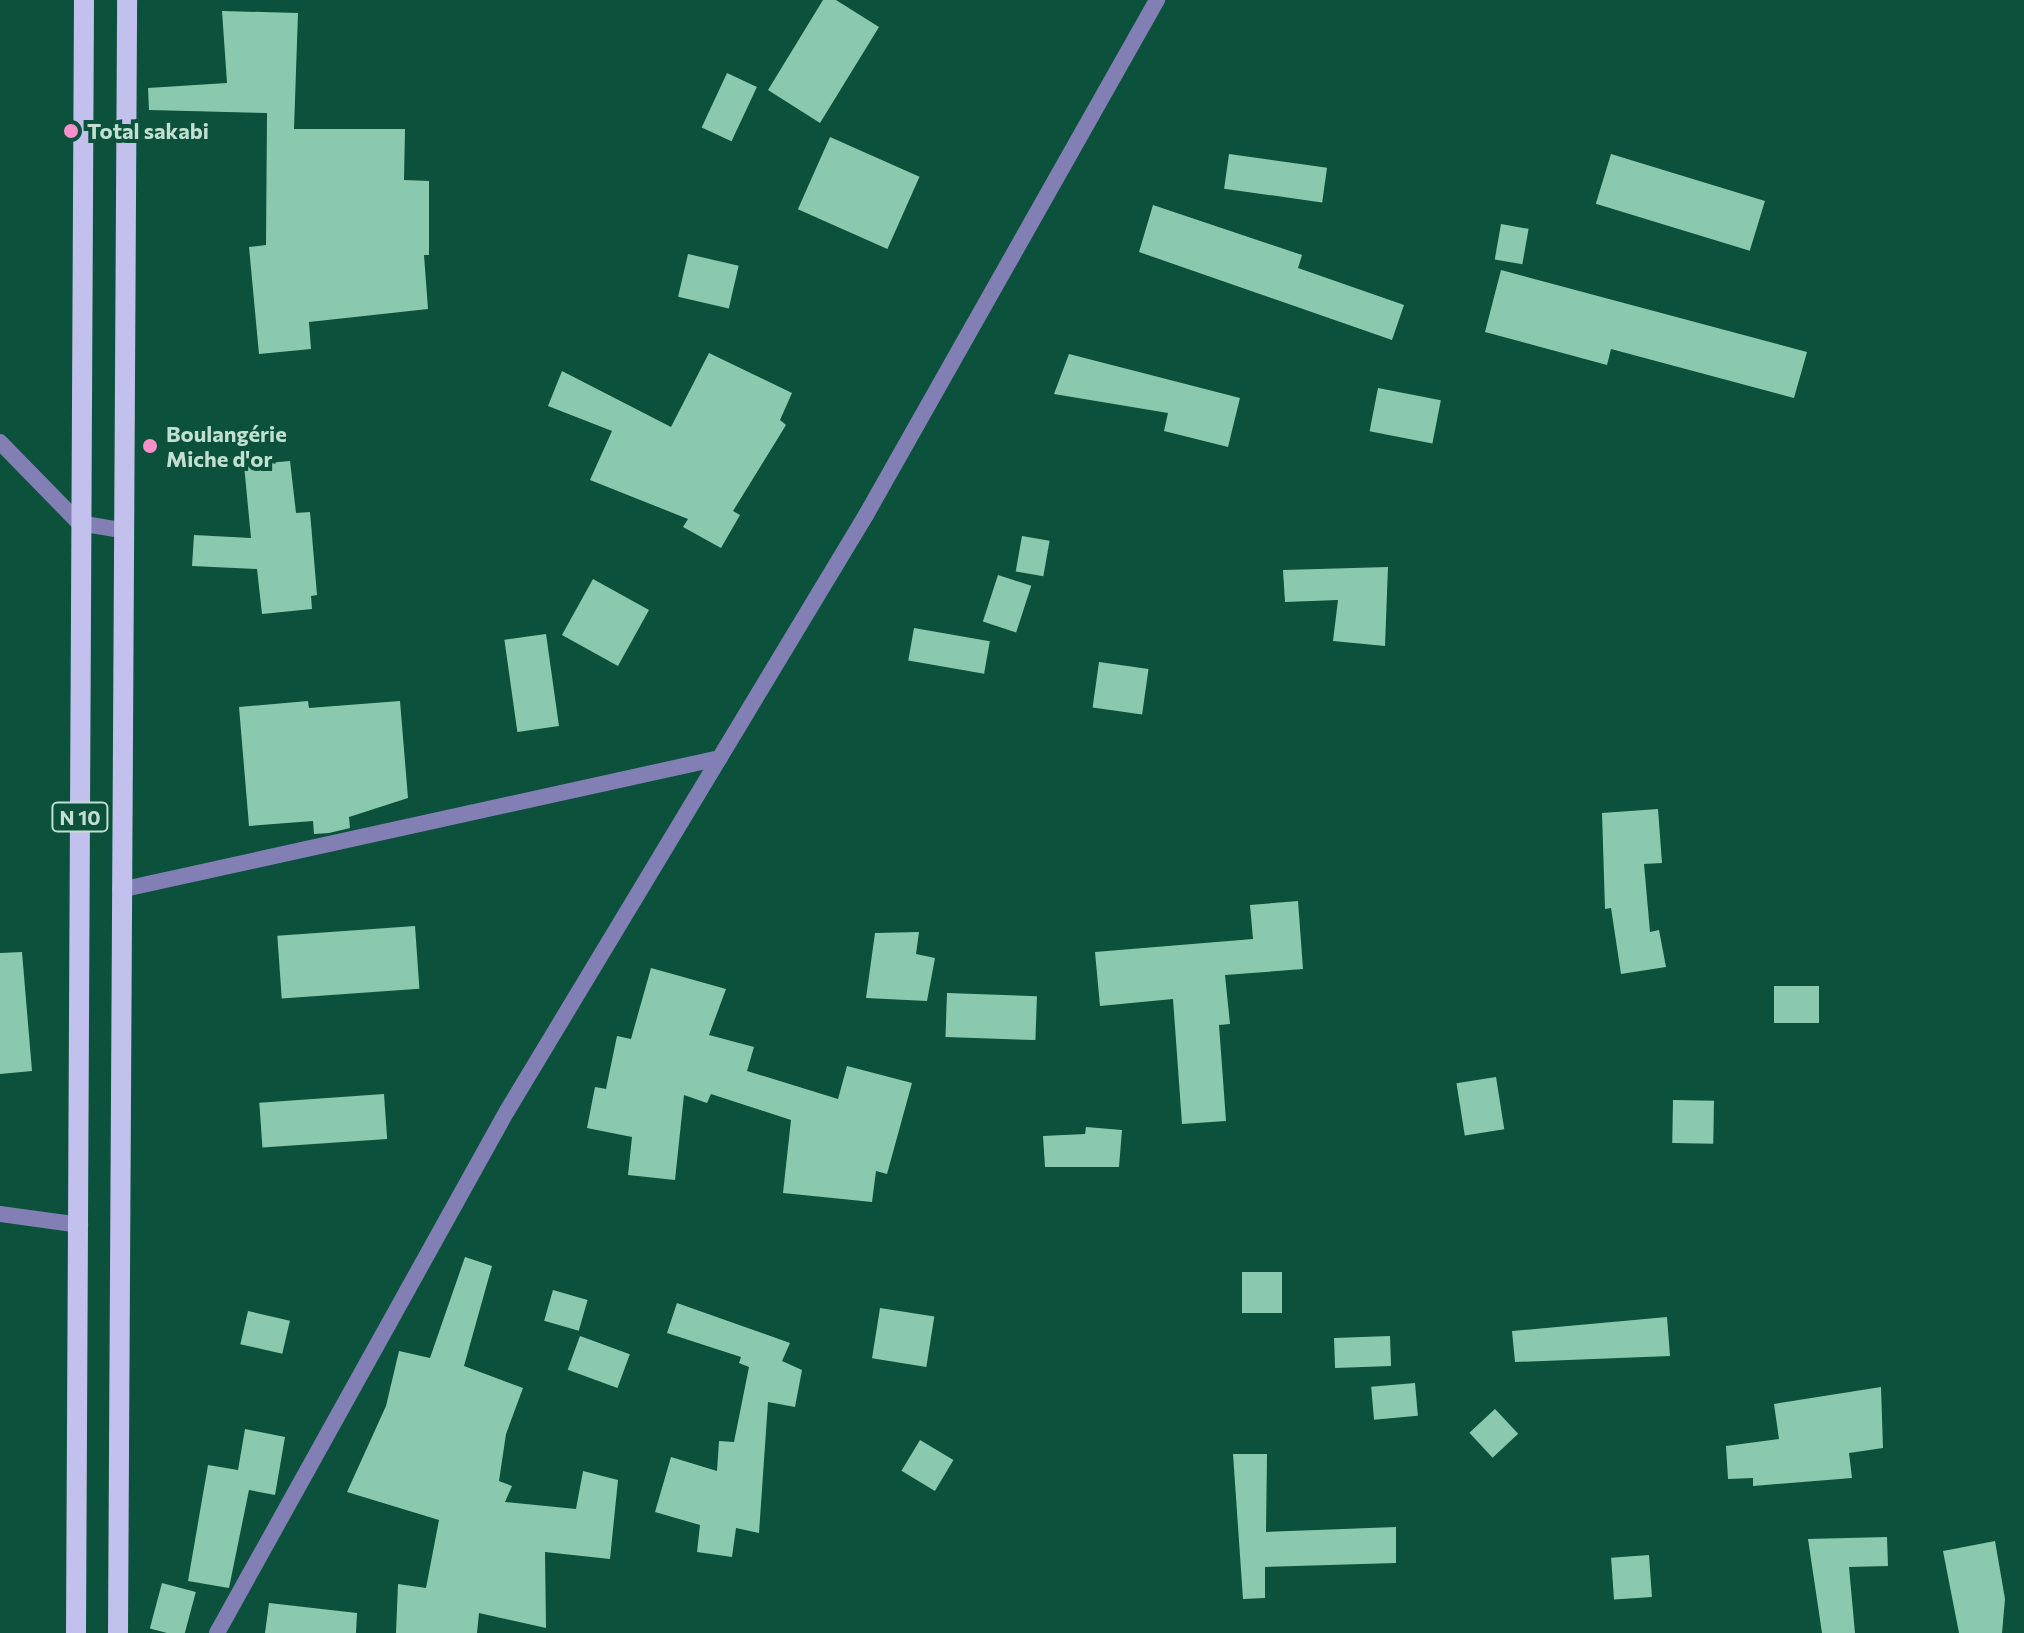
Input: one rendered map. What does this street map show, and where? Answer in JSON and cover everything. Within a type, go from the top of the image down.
[{"type":"main road","name":"N 10","points":[[76,1633],[80,1225],[79,523],[84,0]]},
{"type":"main road","name":"N 10","points":[[118,1633],[121,530],[127,0]]},
{"type":"street","points":[[217,1633],[507,1111],[866,515],[1157,0]]},
{"type":"street","points":[[0,442],[79,523],[121,530]]},
{"type":"street","points":[[120,890],[720,758]]},
{"type":"street","points":[[0,1214],[80,1225]]},
{"type":"building","points":[[823,0],[836,0],[879,27],[820,123],[768,90]]},
{"type":"building","points":[[222,11],[298,13],[294,129],[405,129],[404,180],[429,181],[429,255],[424,255],[428,309],[309,322],[311,349],[259,354],[249,247],[266,245],[267,113],[149,110],[148,88],[227,83]]},
{"type":"building","points":[[727,73],[757,87],[732,141],[702,127]]},
{"type":"building","points":[[830,137],[920,177],[887,249],[798,209]]},
{"type":"building","points":[[1229,154],[1327,168],[1322,202],[1224,189]]},
{"type":"building","points":[[1611,154],[1765,201],[1750,251],[1596,204]]},
{"type":"building","points":[[1153,205],[1302,255],[1298,268],[1404,305],[1392,340],[1139,252]]},
{"type":"building","points":[[1501,224],[1529,229],[1522,264],[1495,259]]},
{"type":"building","points":[[688,254],[739,266],[729,309],[678,297]]},
{"type":"building","points":[[1501,270],[1807,352],[1794,398],[1611,349],[1607,365],[1485,332]]},
{"type":"building","points":[[709,353],[792,393],[780,420],[786,425],[733,511],[740,515],[721,548],[683,527],[688,519],[590,480],[612,431],[548,406],[562,371],[671,427]]},
{"type":"building","points":[[1069,354],[1240,398],[1228,447],[1164,431],[1168,413],[1054,394]]},
{"type":"building","points":[[1378,388],[1441,400],[1432,443],[1370,431]]},
{"type":"building","points":[[290,461],[296,513],[310,512],[317,595],[311,596],[312,609],[262,614],[257,569],[192,566],[194,535],[251,538],[244,465]]},
{"type":"building","points":[[1022,536],[1050,541],[1043,576],[1016,571]]},
{"type":"building","points":[[1388,567],[1385,646],[1333,641],[1338,600],[1285,602],[1283,570]]},
{"type":"building","points":[[998,575],[1031,586],[1016,632],[983,622]]},
{"type":"building","points":[[593,579],[649,610],[618,666],[562,635]]},
{"type":"building","points":[[914,628],[990,641],[984,674],[908,660]]},
{"type":"building","points":[[546,634],[559,726],[517,732],[504,640]]},
{"type":"building","points":[[1099,662],[1149,669],[1142,715],[1093,708]]},
{"type":"building","points":[[308,701],[309,708],[400,701],[408,798],[349,817],[350,828],[329,833],[314,834],[313,821],[249,826],[239,707]]},
{"type":"building","points":[[1658,809],[1662,863],[1644,864],[1650,932],[1659,930],[1666,967],[1621,974],[1611,908],[1605,909],[1602,813]]},
{"type":"building","points":[[1298,901],[1303,969],[1225,975],[1230,1024],[1219,1025],[1226,1121],[1182,1124],[1173,999],[1100,1006],[1095,952],[1253,939],[1250,905]]},
{"type":"building","points":[[415,926],[419,989],[282,998],[277,936]]},
{"type":"building","points":[[919,932],[916,954],[935,958],[927,1001],[866,998],[875,933]]},
{"type":"building","points":[[22,952],[32,1071],[0,1074],[0,953]]},
{"type":"building","points":[[651,968],[726,989],[709,1035],[754,1047],[747,1071],[838,1099],[847,1066],[912,1083],[887,1174],[876,1171],[872,1202],[783,1193],[791,1120],[711,1094],[707,1103],[684,1095],[675,1180],[628,1175],[632,1137],[587,1128],[595,1087],[606,1089],[617,1036],[631,1039]]},
{"type":"building","points":[[1774,986],[1819,986],[1819,1023],[1774,1023]]},
{"type":"building","points":[[947,993],[1037,996],[1035,1040],[945,1037]]},
{"type":"building","points":[[1496,1077],[1504,1129],[1465,1136],[1456,1083]]},
{"type":"building","points":[[384,1094],[387,1139],[262,1148],[259,1103]]},
{"type":"building","points":[[1673,1100],[1714,1101],[1713,1144],[1672,1143]]},
{"type":"building","points":[[1086,1127],[1122,1130],[1119,1167],[1045,1167],[1043,1136],[1085,1134]]},
{"type":"building","points":[[465,1257],[492,1266],[464,1366],[523,1388],[506,1434],[499,1481],[512,1486],[505,1502],[576,1509],[583,1471],[618,1480],[610,1559],[545,1552],[546,1628],[479,1613],[477,1633],[396,1633],[398,1584],[426,1588],[439,1520],[347,1492],[386,1406],[399,1351],[430,1358]]},
{"type":"building","points":[[1242,1272],[1282,1272],[1282,1313],[1242,1313]]},
{"type":"building","points":[[553,1290],[588,1300],[579,1331],[544,1321]]},
{"type":"building","points":[[677,1303],[790,1343],[782,1361],[802,1370],[795,1407],[768,1402],[759,1533],[736,1528],[732,1557],[697,1552],[700,1525],[655,1512],[671,1457],[717,1471],[719,1441],[734,1442],[749,1367],[739,1363],[741,1357],[667,1333]]},
{"type":"building","points":[[880,1308],[934,1317],[926,1367],[872,1358]]},
{"type":"building","points":[[248,1311],[290,1321],[282,1354],[240,1344]]},
{"type":"building","points":[[1667,1317],[1670,1356],[1515,1362],[1512,1331]]},
{"type":"building","points":[[580,1336],[630,1354],[617,1388],[568,1370]]},
{"type":"building","points":[[1390,1336],[1391,1366],[1335,1368],[1334,1338]]},
{"type":"building","points":[[1415,1383],[1418,1416],[1374,1420],[1371,1387]]},
{"type":"building","points":[[1881,1387],[1883,1448],[1849,1453],[1852,1478],[1753,1486],[1753,1478],[1728,1479],[1726,1446],[1779,1439],[1774,1404]]},
{"type":"building","points":[[1495,1409],[1518,1434],[1493,1458],[1469,1433]]},
{"type":"building","points":[[245,1429],[285,1437],[275,1495],[249,1490],[229,1588],[188,1581],[208,1465],[238,1470]]},
{"type":"building","points":[[920,1440],[953,1460],[935,1491],[901,1471]]},
{"type":"building","points":[[1233,1454],[1267,1454],[1266,1532],[1396,1527],[1396,1563],[1265,1567],[1265,1598],[1243,1599]]},
{"type":"building","points":[[1887,1537],[1888,1566],[1849,1567],[1855,1633],[1822,1633],[1808,1539]]},
{"type":"building","points":[[1995,1541],[2005,1599],[2002,1633],[1959,1633],[1943,1551]]},
{"type":"building","points":[[1649,1555],[1652,1597],[1614,1600],[1611,1558]]},
{"type":"building","points":[[162,1583],[196,1592],[185,1633],[150,1628]]},
{"type":"building","points":[[269,1603],[357,1613],[356,1633],[265,1633]]},
{"type":"place","name":"Total sakabi","points":[[71,131]]},
{"type":"place","name":"Boulangérie Miche d'or","points":[[150,446]]}]
